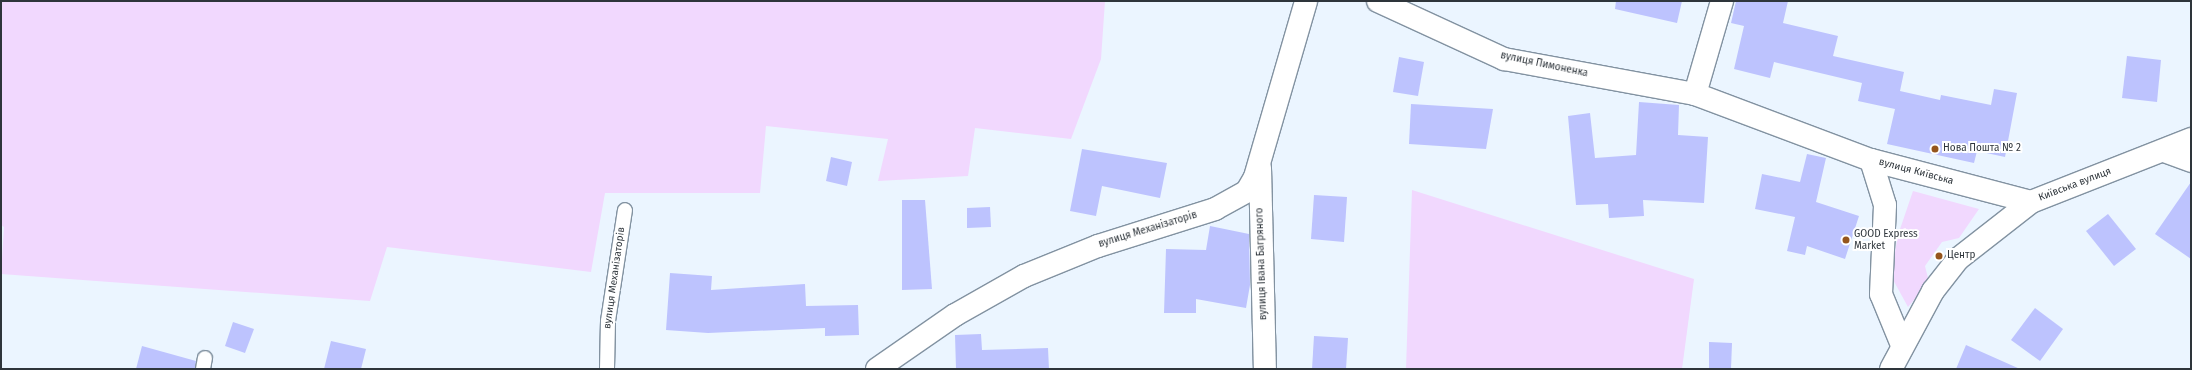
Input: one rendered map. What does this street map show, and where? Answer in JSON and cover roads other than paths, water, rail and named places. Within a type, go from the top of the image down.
[{"type":"street","name":"вулиця Механізаторів","points":[[877,369],[955,315],[1024,276],[1098,246],[1215,209],[1247,191],[1260,159],[1306,1]]},
{"type":"street","name":"вулиця Пимоненка","points":[[1378,1],[1504,59],[1695,94],[1871,160]]},
{"type":"street","points":[[1695,94],[1722,1]]},
{"type":"street","name":"Київська вулиця","points":[[1891,369],[1902,345],[1933,291],[1958,259],[2031,202],[2164,151],[2191,139]]},
{"type":"street","points":[[2164,151],[2191,161]]},
{"type":"street","name":"вулиця Івана Багряного","points":[[1260,159],[1260,220],[1265,369]]},
{"type":"street","name":"вулиця Київська","points":[[1871,160],[2031,202]]},
{"type":"street","name":"вулиця Київська","points":[[1871,160],[1885,205],[1881,294],[1902,345]]},
{"type":"street","points":[[1215,209],[1246,205],[1255,209],[1260,220]]},
{"type":"lane","name":"вулиця Механізаторів","points":[[607,369],[608,321],[625,210]]},
{"type":"place","name":"Нова Пошта № 2","points":[[1935,149]]},
{"type":"place","name":"GOOD Express Market","points":[[1846,240]]},
{"type":"place","name":"Центр","points":[[1939,256]]}]
